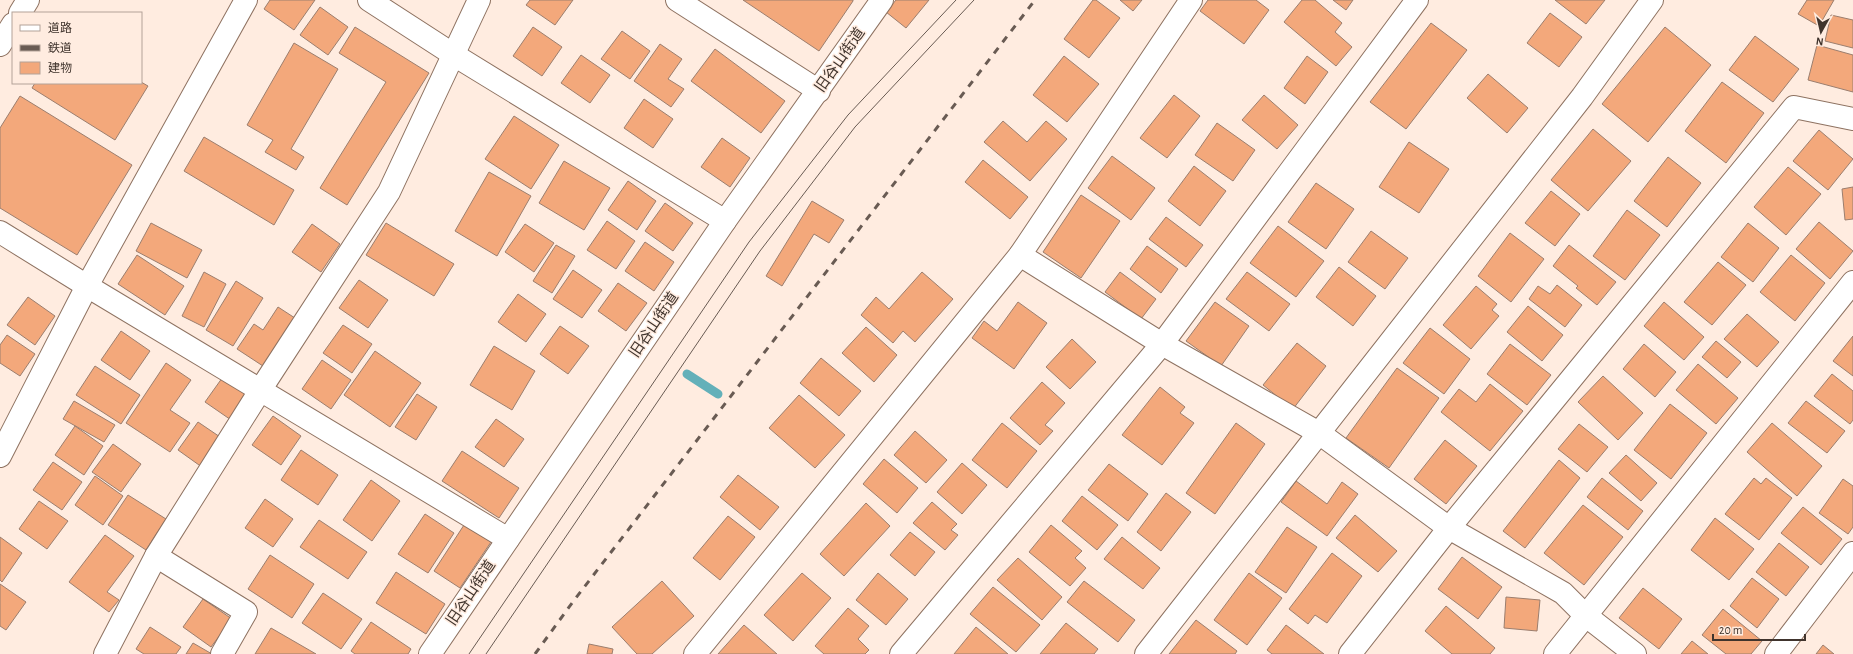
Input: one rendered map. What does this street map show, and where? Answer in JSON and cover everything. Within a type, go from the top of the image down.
[{"type":"main road","points":[[21,12],[28,0]]},
{"type":"main road","points":[[0,456],[87,286],[246,0]]},
{"type":"main road","points":[[369,0],[454,55],[725,221]]},
{"type":"main road","points":[[104,654],[156,556],[389,192],[479,0]]},
{"type":"main road","points":[[677,0],[819,91]]},
{"type":"main road","name":"旧谷山街道","points":[[430,654],[725,221],[819,91],[882,0]]},
{"type":"main road","points":[[695,654],[1020,255],[1191,0]]},
{"type":"main road","points":[[901,654],[1162,344],[1417,0]]},
{"type":"main road","points":[[1146,654],[1582,97],[1652,0]]},
{"type":"main road","points":[[0,45],[12,26]]},
{"type":"main road","points":[[1350,654],[1449,528],[1794,107],[1853,119]]},
{"type":"main road","points":[[0,232],[87,286],[508,539]]},
{"type":"main road","points":[[1020,255],[1162,344],[1319,433],[1449,528],[1563,593],[1586,615],[1635,654]]},
{"type":"main road","points":[[1555,654],[1853,282]]},
{"type":"main road","points":[[1776,654],[1853,553]]},
{"type":"main road","points":[[156,556],[246,612],[222,654]]},
{"type":"building","points":[[270,0],[315,0],[294,30],[264,9]]},
{"type":"building","points":[[530,0],[573,0],[555,25],[526,5]]},
{"type":"building","points":[[743,0],[853,0],[853,1],[819,51]]},
{"type":"building","points":[[896,0],[929,0],[906,28],[886,12]]},
{"type":"building","points":[[1093,0],[1096,0],[1120,18],[1089,58],[1064,39]]},
{"type":"building","points":[[1120,0],[1142,0],[1133,11]]},
{"type":"building","points":[[1208,0],[1256,0],[1269,10],[1244,44],[1200,11]]},
{"type":"building","points":[[1302,0],[1315,0],[1342,23],[1335,32],[1352,47],[1336,66],[1284,22]]},
{"type":"building","points":[[1333,0],[1353,0],[1346,10]]},
{"type":"building","points":[[1555,0],[1605,0],[1586,24]]},
{"type":"building","points":[[1807,0],[1834,0],[1819,26],[1798,14]]},
{"type":"building","points":[[320,7],[348,27],[328,55],[300,35]]},
{"type":"building","points":[[1550,13],[1582,37],[1559,67],[1527,43]]},
{"type":"building","points":[[1831,15],[1853,20],[1853,48],[1825,41]]},
{"type":"building","points":[[1431,23],[1467,50],[1406,129],[1370,102]]},
{"type":"building","points":[[355,27],[429,73],[347,205],[320,188],[386,82],[339,53]]},
{"type":"building","points":[[533,27],[562,47],[542,76],[513,56]]},
{"type":"building","points":[[1665,27],[1711,65],[1648,142],[1602,104]]},
{"type":"building","points":[[622,31],[650,51],[630,79],[601,59]]},
{"type":"building","points":[[1755,36],[1799,69],[1773,102],[1729,70]]},
{"type":"building","points":[[294,43],[338,69],[291,149],[304,157],[296,170],[265,152],[273,140],[247,125]]},
{"type":"building","points":[[660,44],[682,59],[668,79],[684,89],[671,107],[634,81]]},
{"type":"building","points":[[1817,45],[1853,55],[1853,92],[1808,80]]},
{"type":"building","points":[[715,49],[785,101],[761,133],[691,81]]},
{"type":"building","points":[[581,55],[610,75],[590,103],[561,83]]},
{"type":"building","points":[[1064,56],[1099,84],[1067,122],[1033,95]]},
{"type":"building","points":[[1307,56],[1328,72],[1305,104],[1284,88]]},
{"type":"building","points":[[1488,74],[1528,108],[1507,133],[1467,98]]},
{"type":"building","points":[[1722,82],[1764,113],[1726,163],[1685,131]]},
{"type":"building","points":[[142,83],[148,86],[115,140],[32,88],[34,84],[142,84]]},
{"type":"building","points":[[1174,95],[1200,116],[1167,158],[1140,138]]},
{"type":"building","points":[[1264,95],[1298,125],[1277,149],[1242,120]]},
{"type":"building","points":[[20,96],[132,165],[77,255],[0,208],[0,128]]},
{"type":"building","points":[[644,99],[673,119],[653,148],[624,128]]},
{"type":"building","points":[[514,116],[559,145],[531,189],[485,159]]},
{"type":"building","points":[[1003,121],[1027,142],[1046,121],[1067,139],[1030,181],[984,142]]},
{"type":"building","points":[[1217,123],[1255,150],[1233,181],[1195,155]]},
{"type":"building","points":[[1593,129],[1631,161],[1588,211],[1551,180]]},
{"type":"building","points":[[1819,130],[1853,159],[1828,190],[1793,161]]},
{"type":"building","points":[[204,137],[294,190],[274,225],[184,171]]},
{"type":"building","points":[[722,138],[750,158],[730,187],[701,167]]},
{"type":"building","points":[[1409,142],[1449,169],[1419,213],[1379,187]]},
{"type":"building","points":[[1112,156],[1155,188],[1131,220],[1088,188]]},
{"type":"building","points":[[1668,157],[1701,183],[1667,227],[1634,201]]},
{"type":"building","points":[[983,160],[1028,197],[1010,219],[965,182]]},
{"type":"building","points":[[564,161],[610,188],[584,230],[539,203]]},
{"type":"building","points":[[1194,166],[1226,191],[1200,226],[1168,201]]},
{"type":"building","points":[[1788,167],[1821,194],[1786,235],[1754,207]]},
{"type":"building","points":[[489,172],[531,196],[497,256],[455,231]]},
{"type":"building","points":[[628,181],[656,201],[637,230],[608,210]]},
{"type":"building","points":[[1316,183],[1354,209],[1326,249],[1288,222]]},
{"type":"building","points":[[1853,187],[1853,219],[1845,220],[1842,189]]},
{"type":"building","points":[[1551,191],[1580,214],[1555,246],[1525,223]]},
{"type":"building","points":[[1081,195],[1120,221],[1081,278],[1043,252]]},
{"type":"building","points":[[812,201],[844,220],[829,243],[814,234],[782,286],[766,276]]},
{"type":"building","points":[[665,203],[693,223],[673,251],[645,231]]},
{"type":"building","points":[[1627,210],[1660,235],[1625,280],[1593,256]]},
{"type":"building","points":[[1166,217],[1203,245],[1186,267],[1149,239]]},
{"type":"building","points":[[607,221],[635,241],[616,269],[587,250]]},
{"type":"building","points":[[1819,222],[1853,251],[1830,279],[1796,249]]},
{"type":"building","points":[[151,223],[202,250],[187,278],[136,251]]},
{"type":"building","points":[[386,223],[454,264],[434,296],[366,255]]},
{"type":"building","points":[[1748,223],[1779,248],[1753,282],[1721,257]]},
{"type":"building","points":[[312,224],[340,244],[321,272],[292,252]]},
{"type":"building","points":[[525,224],[554,243],[534,272],[505,252]]},
{"type":"building","points":[[1278,226],[1324,261],[1296,297],[1250,263]]},
{"type":"building","points":[[1371,231],[1408,258],[1385,289],[1348,262]]},
{"type":"building","points":[[1510,233],[1544,259],[1511,302],[1478,276]]},
{"type":"building","points":[[645,242],[674,262],[654,291],[625,271]]},
{"type":"building","points":[[556,245],[575,256],[552,293],[533,281]]},
{"type":"building","points":[[1569,245],[1616,282],[1597,305],[1576,288],[1578,286],[1553,266]]},
{"type":"building","points":[[1147,246],[1178,269],[1161,293],[1130,269]]},
{"type":"building","points":[[137,255],[184,286],[165,315],[118,284]]},
{"type":"building","points":[[1791,255],[1825,283],[1795,321],[1760,292]]},
{"type":"building","points":[[1718,262],[1746,285],[1712,325],[1684,302]]},
{"type":"building","points":[[1339,267],[1376,296],[1353,326],[1316,297]]},
{"type":"building","points":[[573,270],[602,290],[582,318],[553,299]]},
{"type":"building","points":[[204,272],[226,284],[204,327],[182,316]]},
{"type":"building","points":[[922,272],[953,299],[915,342],[903,331],[893,343],[861,315],[876,297],[889,309]]},
{"type":"building","points":[[1120,272],[1156,299],[1141,319],[1105,292]]},
{"type":"building","points":[[1247,272],[1290,304],[1269,331],[1226,299]]},
{"type":"building","points":[[359,280],[388,300],[368,328],[339,308]]},
{"type":"building","points":[[236,281],[263,298],[233,346],[206,330]]},
{"type":"building","points":[[618,283],[647,303],[626,331],[598,311]]},
{"type":"building","points":[[1557,285],[1582,305],[1565,327],[1529,299],[1538,286],[1550,294]]},
{"type":"building","points":[[1476,286],[1497,304],[1492,310],[1499,316],[1471,349],[1443,325]]},
{"type":"building","points":[[518,294],[546,314],[526,342],[498,322]]},
{"type":"building","points":[[28,297],[55,316],[35,345],[7,325]]},
{"type":"building","points":[[1018,302],[1047,323],[1014,369],[972,338],[984,321],[997,331]]},
{"type":"building","points":[[1215,302],[1249,326],[1221,366],[1186,341]]},
{"type":"building","points":[[1664,302],[1704,337],[1684,360],[1644,326]]},
{"type":"building","points":[[1528,306],[1563,335],[1542,361],[1507,332]]},
{"type":"building","points":[[278,307],[298,320],[266,368],[237,349],[254,324],[263,330]]},
{"type":"building","points":[[1747,314],[1779,342],[1757,367],[1724,339]]},
{"type":"building","points":[[343,325],[372,344],[352,373],[323,353]]},
{"type":"building","points":[[560,326],[589,346],[568,374],[540,354]]},
{"type":"building","points":[[866,327],[897,355],[874,382],[842,353]]},
{"type":"building","points":[[1430,328],[1470,359],[1444,394],[1403,363]]},
{"type":"building","points":[[121,331],[150,351],[130,380],[101,360]]},
{"type":"building","points":[[7,335],[35,354],[20,376],[0,363],[0,345]]},
{"type":"building","points":[[1853,336],[1853,376],[1833,361]]},
{"type":"building","points":[[1072,339],[1096,362],[1070,389],[1046,367]]},
{"type":"building","points":[[1716,341],[1741,362],[1727,378],[1702,357]]},
{"type":"building","points":[[1297,343],[1326,366],[1293,409],[1263,385]]},
{"type":"building","points":[[1510,344],[1551,375],[1527,405],[1487,374]]},
{"type":"building","points":[[1644,344],[1676,372],[1655,397],[1623,369]]},
{"type":"building","points":[[494,346],[535,371],[512,410],[470,385]]},
{"type":"building","points":[[375,351],[421,383],[390,427],[344,395]]},
{"type":"building","points":[[821,358],[861,391],[839,416],[800,383]]},
{"type":"building","points":[[322,360],[351,380],[331,409],[302,389]]},
{"type":"building","points":[[166,363],[191,380],[170,410],[190,423],[170,452],[126,423]]},
{"type":"building","points":[[1698,364],[1738,398],[1716,424],[1676,390]]},
{"type":"building","points":[[95,366],[140,395],[121,424],[76,395]]},
{"type":"building","points":[[1397,368],[1439,398],[1389,468],[1346,438]]},
{"type":"building","points":[[225,374],[253,394],[234,422],[205,402]]},
{"type":"building","points":[[1832,374],[1853,391],[1853,420],[1850,424],[1814,396]]},
{"type":"building","points":[[1603,376],[1643,413],[1618,440],[1578,402]]},
{"type":"building","points":[[1042,382],[1065,403],[1045,425],[1053,431],[1040,445],[1010,418]]},
{"type":"building","points":[[1490,384],[1523,411],[1490,451],[1441,412],[1459,389],[1476,402]]},
{"type":"building","points":[[1160,387],[1185,407],[1180,413],[1194,423],[1162,465],[1122,435]]},
{"type":"building","points":[[417,394],[437,407],[416,440],[395,427]]},
{"type":"building","points":[[799,395],[845,435],[815,468],[769,428]]},
{"type":"building","points":[[74,401],[115,425],[104,442],[63,419]]},
{"type":"building","points":[[1806,401],[1845,431],[1827,453],[1788,423]]},
{"type":"building","points":[[1670,404],[1707,433],[1671,479],[1634,450]]},
{"type":"building","points":[[273,416],[301,436],[281,465],[252,445]]},
{"type":"building","points":[[496,419],[524,439],[504,467],[475,447]]},
{"type":"building","points":[[198,422],[226,441],[206,470],[178,450]]},
{"type":"building","points":[[1002,423],[1037,451],[1007,488],[972,460]]},
{"type":"building","points":[[1236,423],[1265,444],[1215,514],[1186,493]]},
{"type":"building","points":[[1772,423],[1822,466],[1797,496],[1747,452]]},
{"type":"building","points":[[1579,424],[1608,447],[1587,472],[1558,449]]},
{"type":"building","points":[[75,426],[103,446],[84,475],[55,455]]},
{"type":"building","points":[[915,431],[947,460],[926,483],[894,455]]},
{"type":"building","points":[[1445,440],[1477,466],[1446,504],[1414,479]]},
{"type":"building","points":[[113,444],[141,464],[121,492],[92,472]]},
{"type":"building","points":[[301,450],[338,475],[318,505],[281,480]]},
{"type":"building","points":[[462,451],[519,488],[499,518],[442,481]]},
{"type":"building","points":[[1626,455],[1657,483],[1641,501],[1609,473]]},
{"type":"building","points":[[884,459],[918,488],[897,513],[863,484]]},
{"type":"building","points":[[1559,460],[1580,478],[1525,548],[1503,531]]},
{"type":"building","points":[[53,462],[82,482],[62,510],[33,490]]},
{"type":"building","points":[[962,463],[987,485],[962,514],[937,492]]},
{"type":"building","points":[[1109,464],[1148,494],[1128,521],[1088,490]]},
{"type":"building","points":[[738,475],[779,507],[760,530],[720,497]]},
{"type":"building","points":[[95,476],[123,496],[103,525],[75,505]]},
{"type":"building","points":[[1602,478],[1643,511],[1628,530],[1587,497]]},
{"type":"building","points":[[1754,478],[1761,484],[1766,478],[1792,498],[1759,540],[1725,514]]},
{"type":"building","points":[[1843,479],[1853,486],[1853,527],[1848,534],[1819,513]]},
{"type":"building","points":[[371,480],[400,501],[372,541],[343,520]]},
{"type":"building","points":[[1296,481],[1327,504],[1342,482],[1358,494],[1327,536],[1281,502]]},
{"type":"building","points":[[1166,493],[1191,512],[1161,551],[1137,532]]},
{"type":"building","points":[[128,495],[166,519],[146,550],[108,525]]},
{"type":"building","points":[[1082,496],[1118,525],[1097,550],[1062,521]]},
{"type":"building","points":[[265,499],[293,519],[273,547],[245,528]]},
{"type":"building","points":[[39,501],[68,521],[47,549],[19,529]]},
{"type":"building","points":[[932,502],[957,524],[951,530],[958,535],[945,550],[913,523]]},
{"type":"building","points":[[866,503],[890,526],[844,576],[820,554]]},
{"type":"building","points":[[1583,505],[1623,537],[1584,585],[1544,553]]},
{"type":"building","points":[[1803,507],[1842,539],[1821,565],[1781,533]]},
{"type":"building","points":[[425,514],[454,533],[428,573],[398,554]]},
{"type":"building","points":[[1355,515],[1397,551],[1378,572],[1336,538]]},
{"type":"building","points":[[728,516],[755,537],[720,580],[693,558]]},
{"type":"building","points":[[1715,518],[1754,549],[1729,580],[1691,550]]},
{"type":"building","points":[[319,520],[367,552],[348,579],[300,547]]},
{"type":"building","points":[[464,525],[491,542],[460,588],[434,571]]},
{"type":"building","points":[[1051,525],[1082,551],[1075,558],[1086,568],[1070,586],[1029,552]]},
{"type":"building","points":[[1287,527],[1317,547],[1286,593],[1255,572]]},
{"type":"building","points":[[910,532],[935,552],[915,576],[890,555]]},
{"type":"building","points":[[105,535],[134,556],[107,592],[119,600],[109,612],[69,582]]},
{"type":"building","points":[[0,537],[22,553],[2,582],[0,580]]},
{"type":"building","points":[[1122,537],[1160,568],[1143,589],[1104,559]]},
{"type":"building","points":[[1779,543],[1809,567],[1786,596],[1756,572]]},
{"type":"building","points":[[1332,553],[1362,576],[1327,623],[1315,615],[1308,624],[1289,609]]},
{"type":"building","points":[[270,555],[314,584],[292,618],[248,589]]},
{"type":"building","points":[[1462,557],[1502,587],[1478,619],[1438,589]]},
{"type":"building","points":[[1018,558],[1062,597],[1042,620],[997,580]]},
{"type":"building","points":[[396,572],[445,604],[426,634],[376,603]]},
{"type":"building","points":[[802,573],[831,598],[793,641],[764,615]]},
{"type":"building","points":[[878,573],[908,599],[886,625],[856,600]]},
{"type":"building","points":[[1249,573],[1282,598],[1247,645],[1214,620]]},
{"type":"building","points":[[1752,578],[1779,599],[1757,628],[1730,606]]},
{"type":"building","points":[[662,581],[694,616],[652,654],[637,654],[612,627]]},
{"type":"building","points":[[1084,581],[1135,620],[1118,642],[1067,602]]},
{"type":"building","points":[[0,584],[26,602],[6,630],[0,626]]},
{"type":"building","points":[[993,587],[1040,625],[1016,652],[970,614]]},
{"type":"building","points":[[1643,588],[1682,619],[1659,649],[1619,618]]},
{"type":"building","points":[[323,593],[362,619],[341,649],[302,623]]},
{"type":"building","points":[[1506,597],[1540,600],[1537,631],[1504,628]]},
{"type":"building","points":[[203,599],[232,619],[211,647],[183,627]]},
{"type":"building","points":[[1446,606],[1495,648],[1490,654],[1452,654],[1425,631]]},
{"type":"building","points":[[848,608],[869,626],[858,639],[869,650],[865,654],[824,654],[815,646]]},
{"type":"building","points":[[1723,609],[1762,641],[1751,654],[1726,654],[1702,635]]},
{"type":"building","points":[[1196,620],[1237,651],[1235,654],[1169,654]]},
{"type":"building","points":[[371,622],[411,649],[408,654],[355,654],[351,651]]},
{"type":"building","points":[[1066,623],[1098,649],[1094,654],[1040,654]]},
{"type":"building","points":[[744,625],[777,654],[718,654]]},
{"type":"building","points":[[1286,625],[1324,654],[1272,654],[1267,650]]},
{"type":"building","points":[[150,627],[181,647],[176,654],[144,654],[136,649]]},
{"type":"building","points":[[976,627],[1008,654],[954,654]]},
{"type":"building","points":[[271,628],[316,654],[255,654]]},
{"type":"building","points":[[1692,641],[1708,654],[1681,654]]},
{"type":"building","points":[[193,643],[212,654],[186,654]]},
{"type":"building","points":[[589,644],[613,649],[612,654],[587,654]]},
{"type":"building","points":[[1823,645],[1834,654],[1816,654]]},
{"type":"waterway","points":[[687,374],[718,394]]},
{"type":"tram line","points":[[469,654],[749,242],[848,115],[956,0]]},
{"type":"tram line","points":[[486,654],[760,251],[855,127],[974,0]]},
{"type":"railway","points":[[535,654],[572,603],[1035,0]]}]
